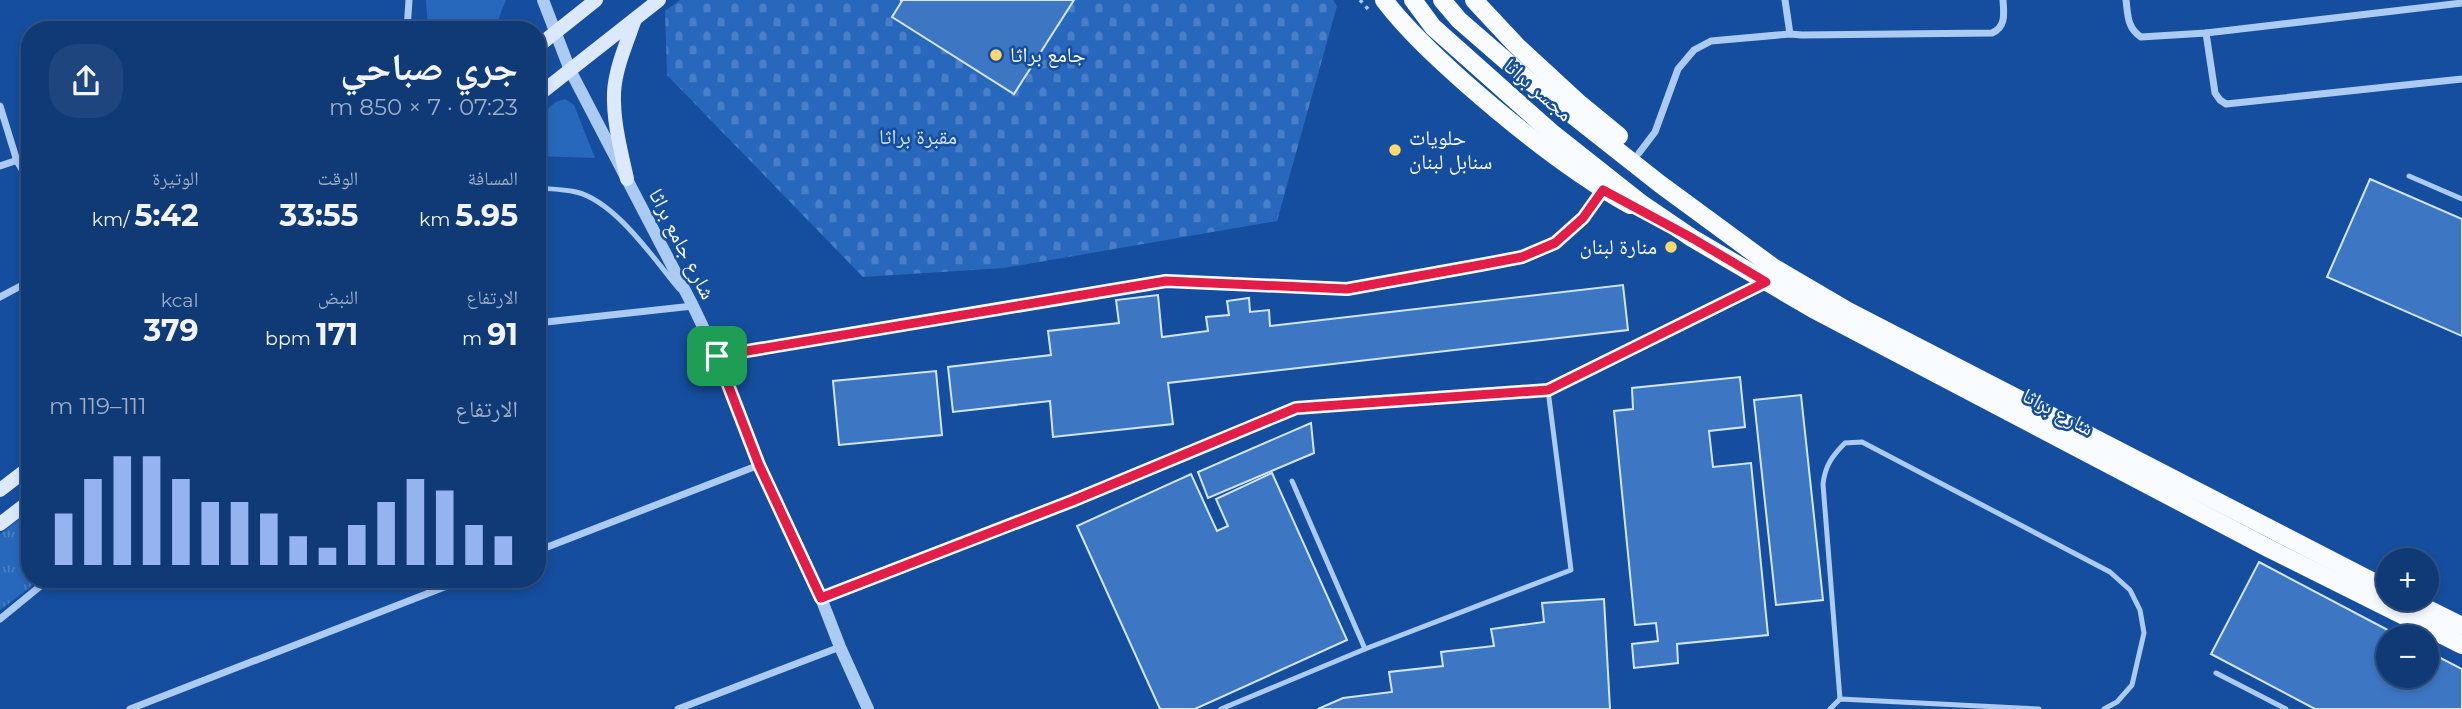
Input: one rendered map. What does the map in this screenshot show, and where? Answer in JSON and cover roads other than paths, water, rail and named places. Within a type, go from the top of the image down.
[{"type":"main road","points":[[546,39],[596,0]]},
{"type":"main road","points":[[546,89],[659,0]]},
{"type":"main road","points":[[1384,0],[1434,55],[1509,122],[1603,190],[1692,238]]},
{"type":"main road","name":"مجسر براثا","points":[[1413,0],[1433,27],[1551,132],[1642,204]]},
{"type":"main road","points":[[1474,0],[1516,45],[1580,104],[1639,153],[1705,218]]},
{"type":"main road","name":"مجسر براثا","points":[[1447,7],[1528,80],[1660,184]]},
{"type":"main road","points":[[627,179],[618,135],[614,92],[635,19]]},
{"type":"main road","name":"شارع براثا","points":[[1660,184],[1773,267],[1848,311],[2376,583]]},
{"type":"main road","name":"شارع براثا","points":[[1642,204],[1692,238],[1766,282],[2256,542],[2462,645]]},
{"type":"main road","points":[[0,491],[21,474]]},
{"type":"main road","points":[[0,524],[21,508]]},
{"type":"main road","points":[[2432,611],[2462,626]]},
{"type":"street","points":[[408,21],[409,0]]},
{"type":"street","name":"شارع جامع براثا","points":[[543,0],[570,70],[717,356],[759,465],[821,598],[868,709]]},
{"type":"street","points":[[1785,0],[1790,34]]},
{"type":"street","points":[[1639,153],[1655,132],[1678,69],[1694,50],[1710,41],[1790,34],[1992,33],[2003,23],[2003,0]]},
{"type":"street","points":[[2126,0],[2129,23],[2133,32],[2141,37],[2206,33],[2462,3]]},
{"type":"street","points":[[2206,33],[2215,93],[2226,104],[2462,79]]},
{"type":"street","points":[[0,106],[21,168]]},
{"type":"street","points":[[0,166],[21,159]]},
{"type":"street","points":[[0,297],[21,286]]},
{"type":"street","points":[[546,322],[693,306]]},
{"type":"street","points":[[546,548],[759,465]]},
{"type":"street","points":[[0,619],[38,588]]},
{"type":"street","points":[[130,709],[442,588]]},
{"type":"street","points":[[678,709],[840,647]]},
{"type":"lane","points":[[2409,176],[2462,199]]},
{"type":"lane","points":[[546,189],[578,192],[605,207],[640,242],[693,306]]},
{"type":"lane","points":[[717,356],[1166,281],[1347,289],[1480,265],[1522,257],[1555,243],[1583,218],[1603,190]]},
{"type":"lane","points":[[821,598],[1072,501],[1296,408],[1548,390],[1766,282]]},
{"type":"lane","points":[[1221,709],[1365,649],[1571,570],[1548,390]]},
{"type":"lane","points":[[1840,699],[1823,484],[1825,469],[1845,443],[1862,442],[2110,572],[2130,590],[2140,610],[2144,634],[2132,685],[2117,702],[2104,709]]},
{"type":"lane","points":[[1292,481],[1365,649]]},
{"type":"lane","points":[[2216,673],[2286,709]]},
{"type":"lane","points":[[1830,709],[1840,699],[2039,709]]},
{"type":"place","name":"جامع براثا","points":[[996,55]]},
{"type":"place","name":"حلويات سنابل لبنان","points":[[1395,150]]},
{"type":"place","name":"منارة لبنان","points":[[1671,247]]},
{"type":"park label","name":"مقبرة براثا","points":[[918,137]]}]
